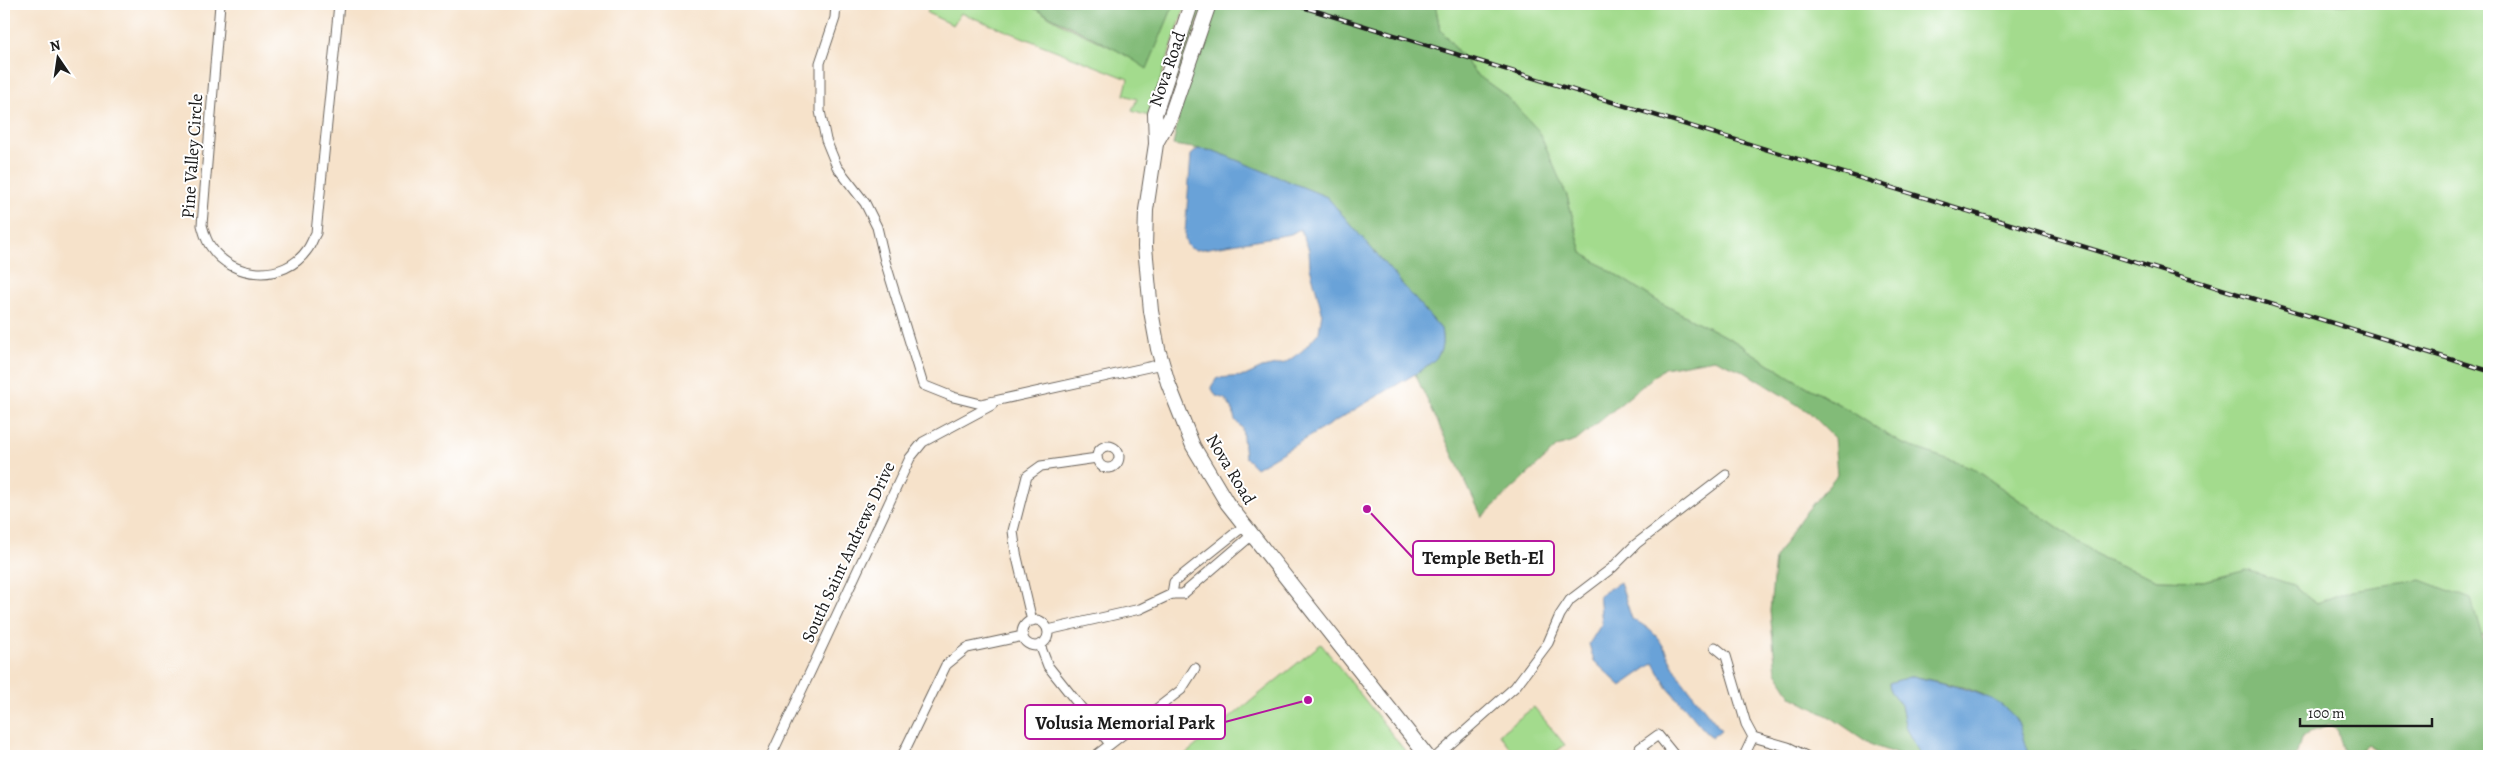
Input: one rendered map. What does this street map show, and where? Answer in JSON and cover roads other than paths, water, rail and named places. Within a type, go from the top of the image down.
[{"type":"main road","name":"Nova Road","points":[[1191,4],[1154,114],[1156,144],[1146,210],[1145,247],[1151,312],[1162,364],[1178,412],[1209,476],[1248,530],[1428,756]]},
{"type":"main road","name":"Nova Road","points":[[1156,144],[1170,118],[1209,4]]},
{"type":"street","name":"Pine Valley Circle","points":[[220,4],[202,225],[210,247],[227,264],[248,273],[266,274],[290,265],[307,251],[316,233],[339,4]]},
{"type":"street","points":[[836,4],[835,18],[820,63],[820,110],[826,140],[838,167],[865,203],[877,227],[884,261],[922,385],[953,397],[981,404],[1162,364]]},
{"type":"street","name":"South Saint Andrews Drive","points":[[771,756],[910,458],[924,442],[999,400]]},
{"type":"street","points":[[1032,621],[1016,553],[1013,531],[1028,476],[1041,466],[1097,458]]},
{"type":"street","points":[[1437,756],[1515,687],[1548,643],[1560,615],[1570,600],[1612,568],[1636,544],[1726,475]]},
{"type":"street","points":[[1172,594],[1174,582],[1204,558],[1248,530]]},
{"type":"street","points":[[1048,630],[1140,609],[1172,594],[1183,594],[1213,570],[1248,530]]},
{"type":"street","points":[[1204,558],[1213,570]]},
{"type":"street","points":[[1032,621],[1042,622],[1048,630],[1047,637],[1040,645],[1032,645],[1023,636],[1025,625],[1032,621]]},
{"type":"street","points":[[902,756],[946,665],[967,648],[1023,636]]},
{"type":"street","points":[[1040,645],[1048,666],[1110,744]]},
{"type":"street","points":[[1715,647],[1726,656],[1746,724],[1752,737],[1744,756]]},
{"type":"street","points":[[1094,756],[1181,690],[1195,668]]},
{"type":"street","points":[[1647,756],[1640,748],[1658,735],[1675,756]]},
{"type":"street","points":[[1752,737],[1788,747],[1806,756]]},
{"type":"water","points":[[1198,149],[1214,151],[1327,197],[1441,329],[1442,345],[1440,351],[1428,365],[1256,468],[1245,457],[1242,428],[1235,420],[1232,409],[1225,399],[1216,396],[1211,387],[1217,378],[1245,376],[1262,368],[1285,363],[1302,351],[1319,332],[1322,312],[1310,267],[1309,250],[1300,229],[1291,234],[1197,250],[1187,244],[1185,236],[1191,155]]},
{"type":"water","points":[[1620,582],[1632,619],[1643,625],[1657,637],[1680,677],[1721,730],[1711,738],[1667,687],[1654,663],[1621,686],[1594,661],[1589,644],[1602,623],[1599,595]]},
{"type":"water","points":[[1913,676],[1971,691],[1999,703],[2010,712],[2018,723],[2027,749],[2027,756],[1918,756],[1919,752],[1906,729],[1901,705],[1890,691],[1889,683]]},
{"type":"railway","points":[[1293,4],[2489,371]]},
{"type":"place","name":"Temple Beth-El","points":[[1367,509]]},
{"type":"place","name":"Volusia Memorial Park","points":[[1308,700]]}]
